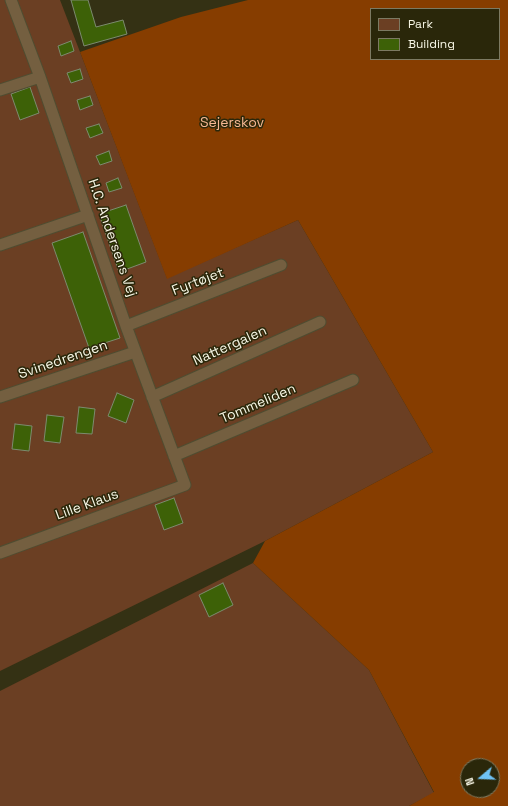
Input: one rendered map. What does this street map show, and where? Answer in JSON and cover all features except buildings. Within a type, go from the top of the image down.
[{"type":"lane","name":"H.C. Andersens Vej","points":[[11,0],[40,77],[135,352],[185,485]]},
{"type":"lane","points":[[0,90],[40,77]]},
{"type":"lane","points":[[0,245],[88,215]]},
{"type":"lane","name":"Fyrtøjet","points":[[126,326],[281,265]]},
{"type":"lane","name":"Nattergalen","points":[[152,397],[320,322]]},
{"type":"lane","name":"Svinedrengen","points":[[0,397],[135,352]]},
{"type":"lane","name":"Tommeliden","points":[[174,456],[353,380]]},
{"type":"lane","name":"Lille Klaus","points":[[0,553],[185,485]]},
{"type":"green space","points":[[0,0],[60,0],[167,278],[298,220],[433,452],[265,541],[0,671]]},
{"type":"green space","name":"Sejerskov","points":[[248,0],[508,0],[508,806],[409,806],[434,792],[369,670],[253,563],[265,541],[433,452],[298,220],[167,279],[80,52],[181,17]]},
{"type":"green space","points":[[253,563],[369,670],[434,793],[409,806],[0,806],[0,691]]}]
